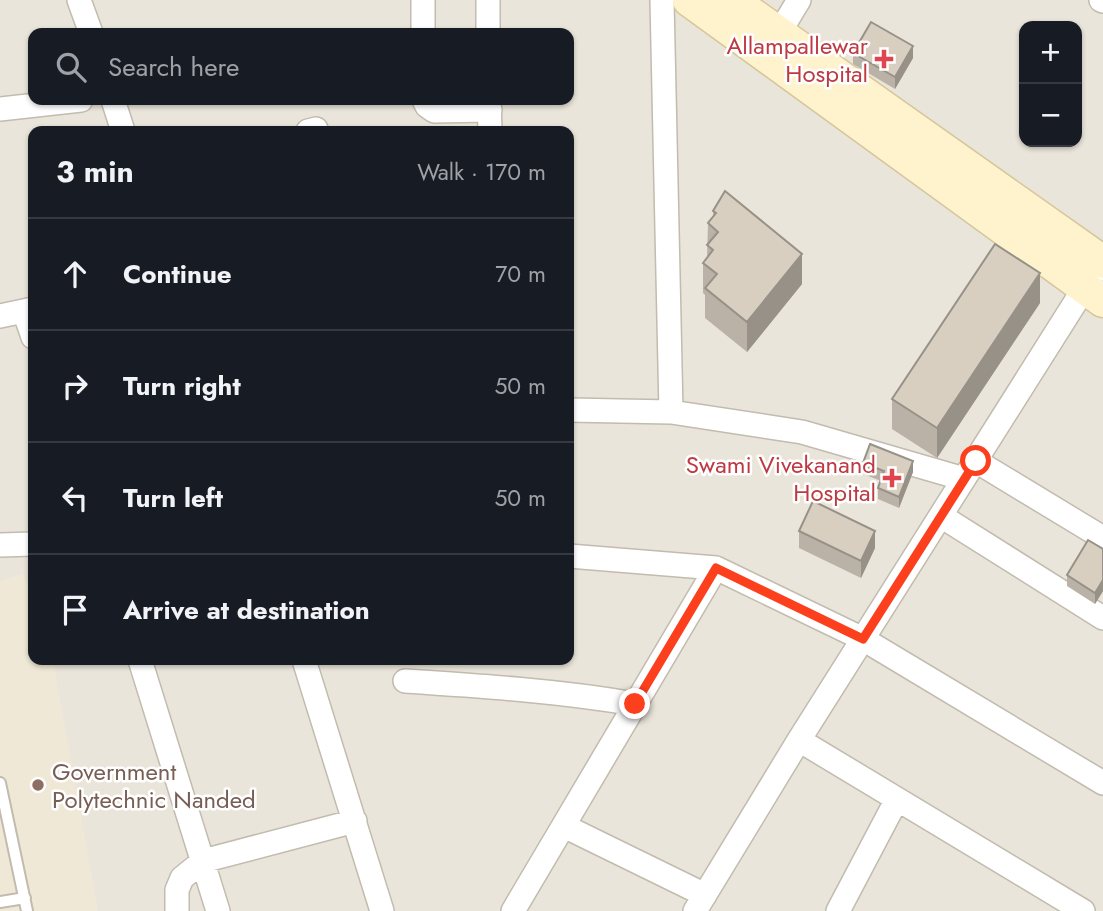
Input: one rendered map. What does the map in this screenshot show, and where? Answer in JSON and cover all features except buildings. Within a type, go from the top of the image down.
[{"type":"main road","points":[[689,0],[1098,278]]},
{"type":"main road","points":[[732,0],[779,33],[1098,278]]},
{"type":"street","points":[[79,0],[89,28]]},
{"type":"street","points":[[423,0],[423,28]]},
{"type":"street","points":[[488,0],[488,28]]},
{"type":"street","points":[[662,0],[671,412]]},
{"type":"street","points":[[779,33],[799,0]]},
{"type":"street","points":[[0,108],[30,105]]},
{"type":"street","points":[[115,105],[122,126]]},
{"type":"street","points":[[426,105],[434,111],[490,114]]},
{"type":"street","points":[[564,826],[700,903],[799,740],[970,470],[1098,278]]},
{"type":"street","points":[[0,316],[28,310]]},
{"type":"street","points":[[574,410],[671,412],[802,432],[970,470],[1103,538]]},
{"type":"street","points":[[941,516],[1103,618]]},
{"type":"street","points":[[0,545],[28,544]]},
{"type":"street","points":[[574,556],[716,568],[863,639],[1103,783]]},
{"type":"street","points":[[513,911],[716,568]]},
{"type":"street","points":[[142,665],[218,911]]},
{"type":"street","points":[[306,665],[382,911]]},
{"type":"street","points":[[405,681],[545,691],[635,704]]},
{"type":"street","points":[[799,740],[1083,911]]},
{"type":"street","points":[[838,911],[897,799]]},
{"type":"street","points":[[177,911],[177,890],[182,878],[203,861],[355,821]]},
{"type":"lane","points":[[0,783],[27,911]]},
{"type":"lane","points":[[0,902],[25,898]]},
{"type":"shaded area","points":[[0,0],[1103,0],[1103,911],[0,911]]},
{"type":"shaded area","name":"Government Polytechnic Nanded","points":[[23,574],[28,586],[28,665],[54,665],[98,911],[0,911],[0,581]]},
{"type":"place","name":"Allampallewar Hospital","points":[[884,59]]},
{"type":"place","name":"Swami Vivekanand Hospital","points":[[892,478]]},
{"type":"place","name":"Government Polytechnic Nanded","points":[[38,785]]},
{"type":"route","points":[[635,704],[716,568],[863,639],[976,461]]}]
